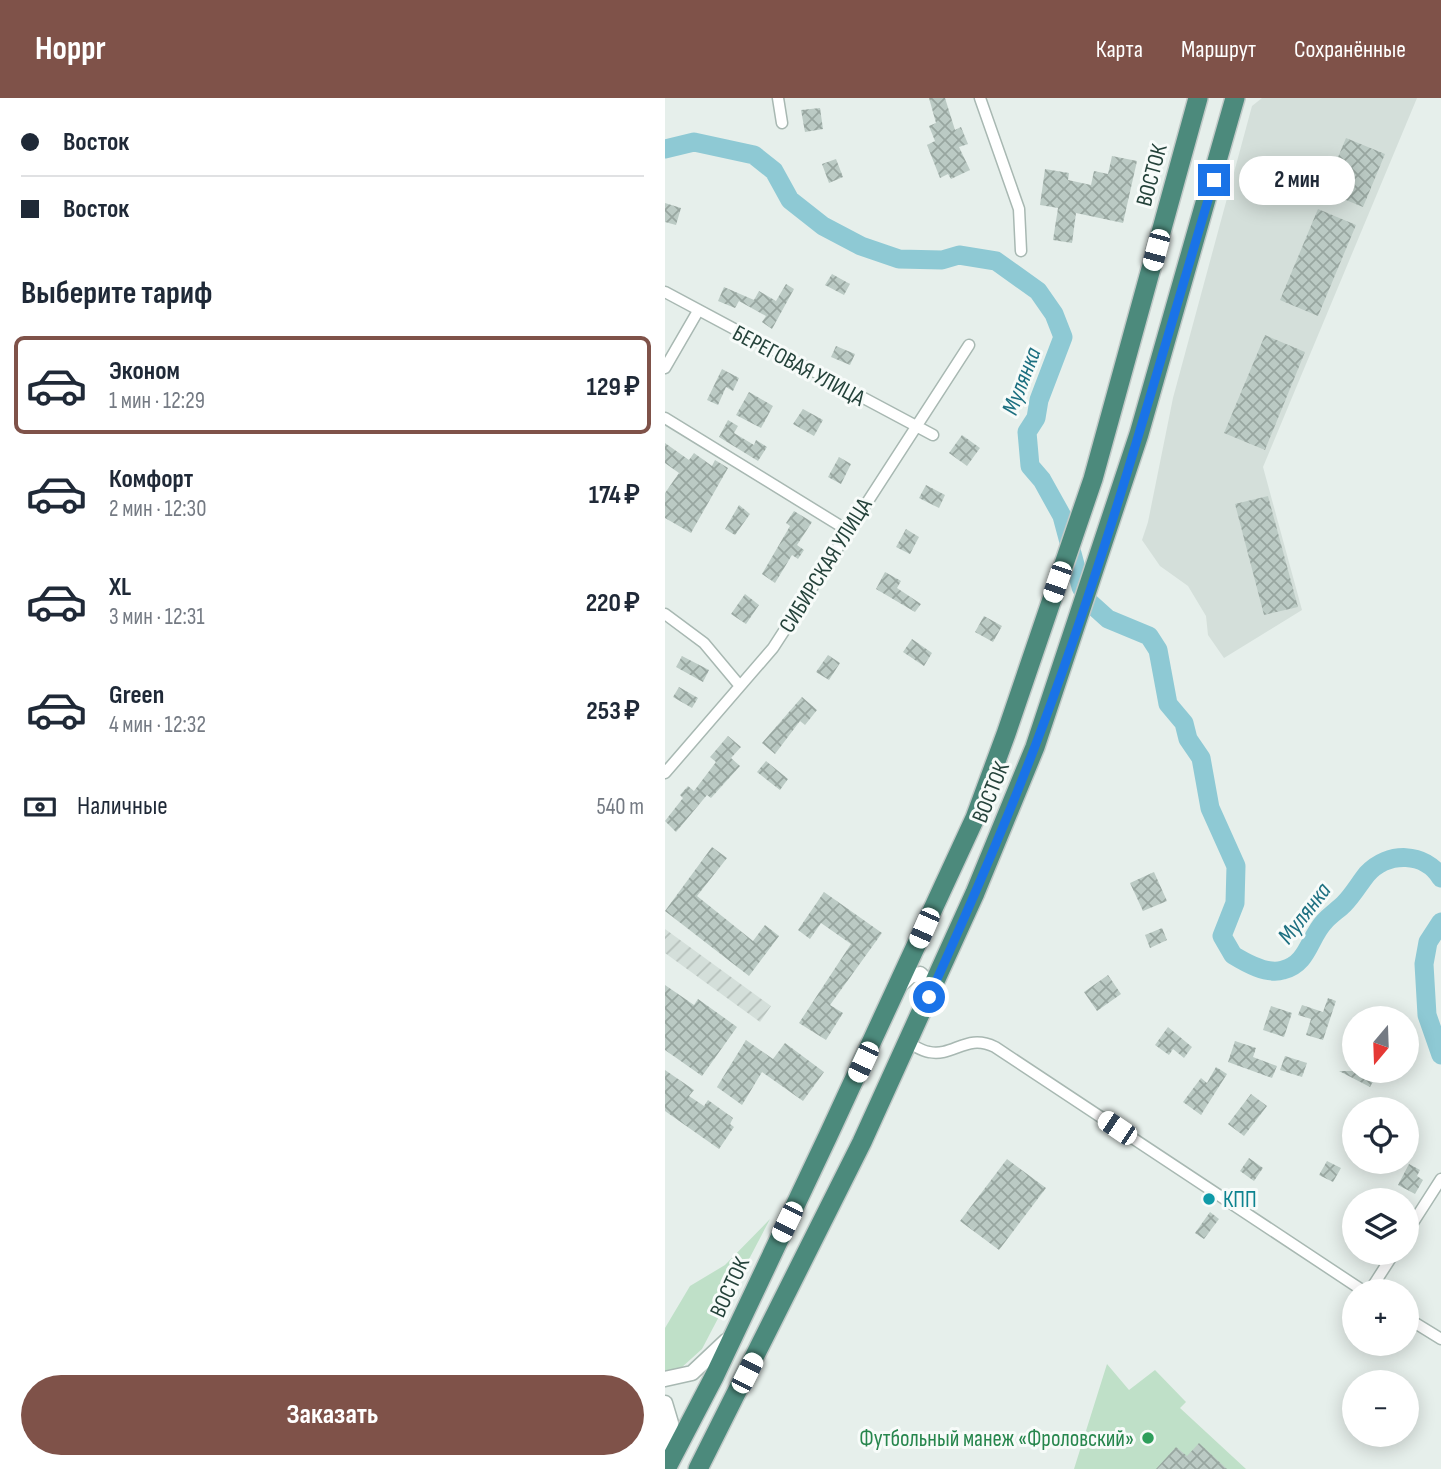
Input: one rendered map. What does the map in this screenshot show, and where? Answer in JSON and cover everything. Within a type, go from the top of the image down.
[{"type":"highway","name":"ВОСТОК","points":[[666,1469],[736,1330],[975,818],[1093,478],[1198,98]]},
{"type":"highway","name":"ВОСТОК","points":[[698,1469],[862,1142],[929,997],[1017,791],[1115,510],[1214,180],[1235,98]]},
{"type":"street","points":[[778,98],[782,123]]},
{"type":"street","points":[[980,98],[1019,209],[1021,251]]},
{"type":"street","name":"БЕРЕГОВАЯ УЛИЦА","points":[[665,292],[933,435]]},
{"type":"street","points":[[665,368],[698,311]]},
{"type":"street","name":"СИБИРСКАЯ УЛИЦА","points":[[665,773],[773,648],[914,426],[951,376],[969,345]]},
{"type":"street","points":[[665,418],[847,530]]},
{"type":"street","points":[[665,614],[704,643],[740,685]]},
{"type":"street","points":[[897,988],[909,976],[920,974],[927,984],[929,997]]},
{"type":"street","points":[[908,1043],[930,1052],[942,1052],[972,1041],[995,1047],[1347,1279]]},
{"type":"street","points":[[1419,1213],[1441,1179]]},
{"type":"street","points":[[1419,1325],[1441,1339]]},
{"type":"street","points":[[665,1379],[686,1376],[697,1369],[736,1330]]},
{"type":"street","points":[[665,1403],[671,1423],[666,1469]]},
{"type":"shaded area","points":[[1262,98],[1417,98],[1263,467],[1302,610],[1224,658],[1208,635],[1206,616],[1188,586],[1160,566],[1142,540],[1173,398],[1252,106]]},
{"type":"shaded area","points":[[665,929],[771,1006],[760,1022],[665,953]]},
{"type":"green space","points":[[770,1219],[702,1349],[681,1368],[665,1372],[665,1328],[690,1286],[725,1265]]},
{"type":"green space","name":"Футбольный манеж «Фроловский»","points":[[1107,1364],[1129,1390],[1155,1370],[1186,1402],[1180,1408],[1246,1469],[1074,1469]]},
{"type":"building","points":[[929,98],[945,98],[955,130],[961,127],[968,144],[959,147],[970,170],[951,179],[948,174],[940,178],[927,145],[935,141],[929,126],[936,123]]},
{"type":"building","points":[[820,108],[823,129],[805,132],[801,110]]},
{"type":"building","points":[[1346,138],[1385,154],[1363,207],[1324,191]]},
{"type":"building","points":[[1112,156],[1137,161],[1123,223],[1076,213],[1072,243],[1053,240],[1058,208],[1040,205],[1045,169],[1069,173],[1068,180],[1091,185],[1094,171],[1108,174]]},
{"type":"building","points":[[836,159],[843,177],[829,183],[822,164]]},
{"type":"building","points":[[665,203],[681,208],[676,225],[665,222]]},
{"type":"building","points":[[1318,209],[1356,225],[1318,316],[1280,300]]},
{"type":"building","points":[[832,274],[850,284],[844,295],[825,285]]},
{"type":"building","points":[[786,284],[794,289],[772,329],[762,322],[766,316],[739,301],[735,308],[718,301],[724,287],[754,300],[759,291],[776,301]]},
{"type":"building","points":[[1265,335],[1305,352],[1265,450],[1224,433]]},
{"type":"building","points":[[836,346],[855,354],[850,365],[831,357]]},
{"type":"building","points":[[722,369],[739,378],[733,391],[726,387],[718,405],[707,400]]},
{"type":"building","points":[[749,392],[773,406],[761,428],[736,415]]},
{"type":"building","points":[[803,409],[823,420],[814,436],[793,424]]},
{"type":"building","points":[[728,420],[738,426],[734,433],[754,445],[756,440],[767,447],[758,461],[719,437]]},
{"type":"building","points":[[962,435],[980,448],[967,466],[949,453]]},
{"type":"building","points":[[665,443],[689,460],[694,453],[712,466],[715,460],[728,468],[691,533],[665,518],[665,493],[679,473],[665,463]]},
{"type":"building","points":[[839,457],[851,464],[841,484],[828,477]]},
{"type":"building","points":[[926,485],[945,495],[939,508],[919,498]]},
{"type":"building","points":[[1268,496],[1298,607],[1264,615],[1235,504]]},
{"type":"building","points":[[739,505],[750,514],[735,535],[725,529]]},
{"type":"building","points":[[794,511],[812,522],[797,545],[804,550],[798,559],[792,555],[775,583],[762,574],[790,526],[786,523]]},
{"type":"building","points":[[906,529],[919,537],[910,554],[896,547]]},
{"type":"building","points":[[885,572],[901,581],[897,588],[921,604],[915,612],[876,589]]},
{"type":"building","points":[[745,594],[759,605],[746,624],[731,614]]},
{"type":"building","points":[[984,616],[1002,626],[993,642],[975,632]]},
{"type":"building","points":[[912,639],[932,653],[924,666],[903,652]]},
{"type":"building","points":[[828,655],[840,663],[829,680],[816,672]]},
{"type":"building","points":[[682,656],[709,670],[703,682],[676,667]]},
{"type":"building","points":[[679,687],[698,698],[692,708],[673,697]]},
{"type":"building","points":[[802,697],[817,710],[805,725],[800,721],[775,754],[762,743]]},
{"type":"building","points":[[728,736],[741,747],[731,758],[740,766],[711,798],[707,795],[676,832],[665,821],[683,798],[680,795],[688,786],[694,791],[716,762],[710,757]]},
{"type":"building","points":[[766,761],[788,779],[780,790],[757,772]]},
{"type":"building","points":[[712,847],[727,858],[697,896],[753,941],[765,925],[779,936],[749,976],[665,911]]},
{"type":"building","points":[[1154,872],[1167,901],[1143,911],[1130,883]]},
{"type":"building","points":[[824,892],[882,933],[830,1005],[843,1013],[826,1040],[799,1023],[851,944],[821,923],[810,939],[798,930]]},
{"type":"building","points":[[1162,928],[1167,940],[1150,948],[1145,935]]},
{"type":"building","points":[[1108,975],[1121,994],[1097,1011],[1084,992]]},
{"type":"building","points":[[665,985],[694,1005],[698,999],[737,1027],[702,1076],[665,1050]]},
{"type":"building","points":[[1328,998],[1336,1001],[1323,1040],[1306,1035],[1311,1019],[1298,1015],[1302,1005],[1323,1012]]},
{"type":"building","points":[[1271,1006],[1292,1013],[1284,1037],[1263,1030]]},
{"type":"building","points":[[1168,1027],[1192,1047],[1184,1058],[1173,1049],[1169,1055],[1155,1045]]},
{"type":"building","points":[[746,1040],[773,1059],[785,1043],[824,1072],[803,1101],[762,1072],[742,1105],[717,1087]]},
{"type":"building","points":[[1235,1041],[1256,1048],[1253,1057],[1277,1066],[1272,1078],[1228,1062]]},
{"type":"building","points":[[1285,1056],[1307,1063],[1302,1077],[1280,1070]]},
{"type":"building","points":[[1216,1067],[1227,1074],[1201,1115],[1183,1102],[1201,1078],[1207,1083]]},
{"type":"building","points":[[665,1070],[694,1090],[689,1096],[704,1106],[708,1100],[733,1118],[730,1124],[734,1127],[719,1149],[665,1111]]},
{"type":"building","points":[[1251,1094],[1267,1106],[1244,1136],[1228,1124]]},
{"type":"building","points":[[1249,1158],[1263,1168],[1254,1181],[1240,1171]]},
{"type":"building","points":[[1007,1159],[1046,1188],[999,1250],[960,1221]]},
{"type":"building","points":[[1327,1161],[1341,1168],[1333,1182],[1319,1175]]},
{"type":"building","points":[[1404,1174],[1418,1174],[1423,1180],[1418,1188],[1404,1188],[1398,1185]]},
{"type":"building","points":[[1210,1212],[1219,1219],[1204,1239],[1195,1233]]},
{"type":"building","points":[[1199,1443],[1227,1469],[1156,1469],[1176,1447],[1187,1456]]},
{"type":"waterway","name":"Мулянка","points":[[665,149],[694,142],[754,155],[774,171],[790,200],[823,226],[861,246],[899,259],[942,260],[959,255],[996,261],[1038,291],[1054,314],[1063,337],[1039,400],[1036,418],[1027,432],[1030,466],[1042,480],[1062,516],[1081,587],[1088,601],[1108,619],[1149,636],[1158,650],[1168,704],[1184,723],[1188,739],[1201,758],[1210,808],[1236,866],[1235,903],[1222,936],[1233,955],[1264,970],[1277,971],[1291,967],[1303,956],[1324,922],[1347,901],[1367,874],[1385,861],[1395,858],[1416,859],[1434,869],[1441,878]]},
{"type":"waterway","name":"Мулянка","points":[[1441,922],[1428,942],[1424,964],[1427,1015],[1441,1055]]},
{"type":"place","name":"КПП","points":[[1209,1199]]},
{"type":"place","name":"Футбольный манеж «Фроловский»","points":[[1148,1438]]},
{"type":"route","points":[[929,997],[999,837],[1049,708],[1139,434],[1214,180]]}]
